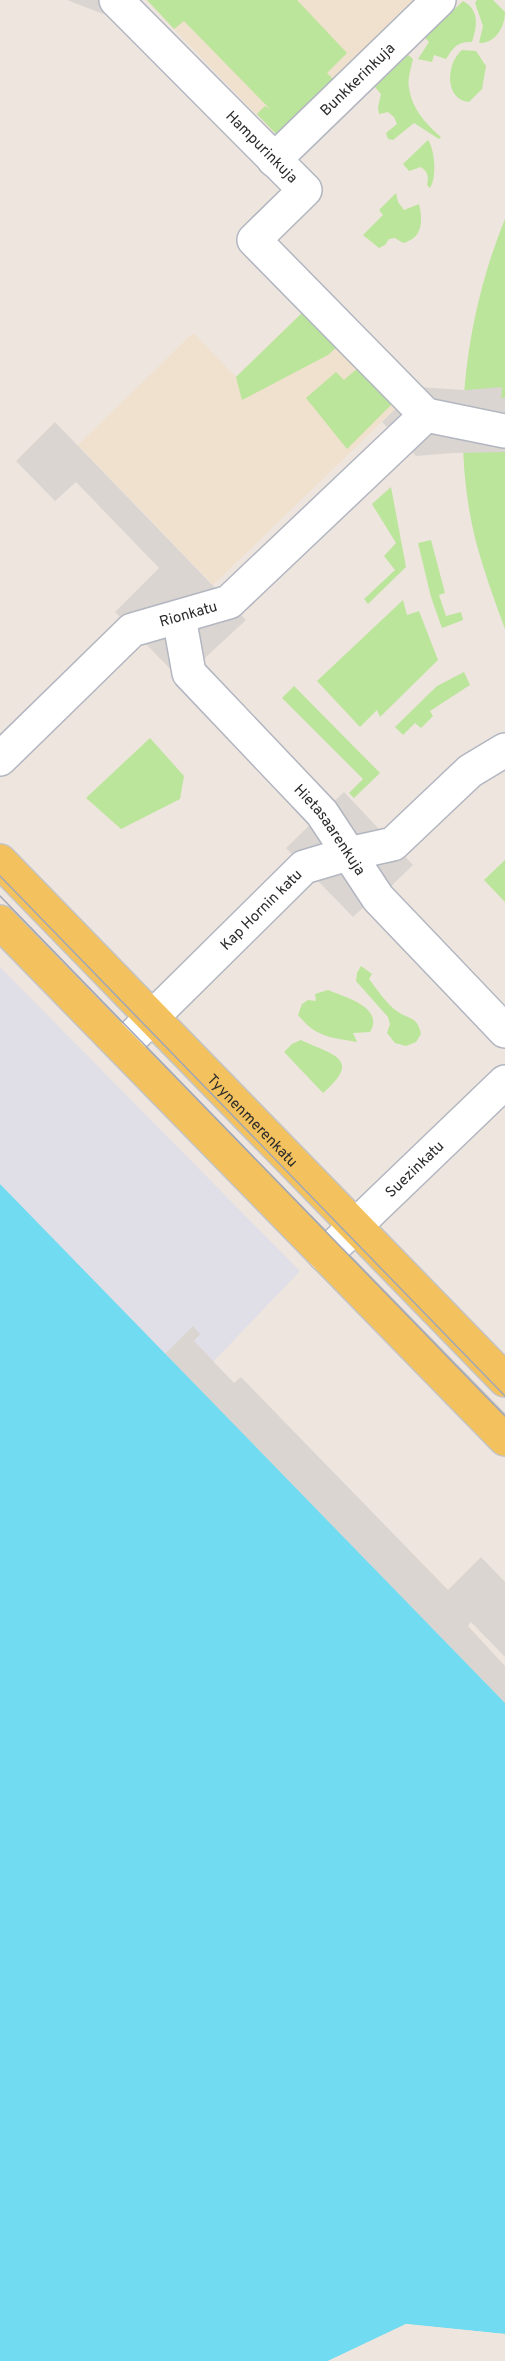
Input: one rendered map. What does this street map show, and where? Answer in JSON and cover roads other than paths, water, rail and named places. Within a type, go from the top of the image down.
[{"type":"main road","name":"Tyynenmerenkatu","points":[[0,861],[505,1380]]},
{"type":"main road","points":[[0,921],[505,1439]]},
{"type":"street","name":"Bunkkerinkuja","points":[[274,160],[439,0]]},
{"type":"street","name":"Hampurinkuja","points":[[119,4],[304,190],[254,240],[426,415]]},
{"type":"street","points":[[426,415],[505,431]]},
{"type":"street","name":"Rionkatu","points":[[0,759],[132,630],[229,602],[426,415]]},
{"type":"street","name":"Hietasaarenkuja","points":[[179,617],[189,673],[322,813],[378,898],[505,1031]]},
{"type":"street","name":"Kap Hornin katu","points":[[123,1046],[304,867],[393,844],[470,771],[505,750]]},
{"type":"street","name":"Suezinkatu","points":[[325,1255],[505,1082]]},
{"type":"water","points":[[0,1184],[505,1703],[505,2334],[406,2324],[328,2361],[0,2361]]},
{"type":"tram line","points":[[0,876],[505,1396]]},
{"type":"tram line","points":[[0,896],[505,1416]]}]
